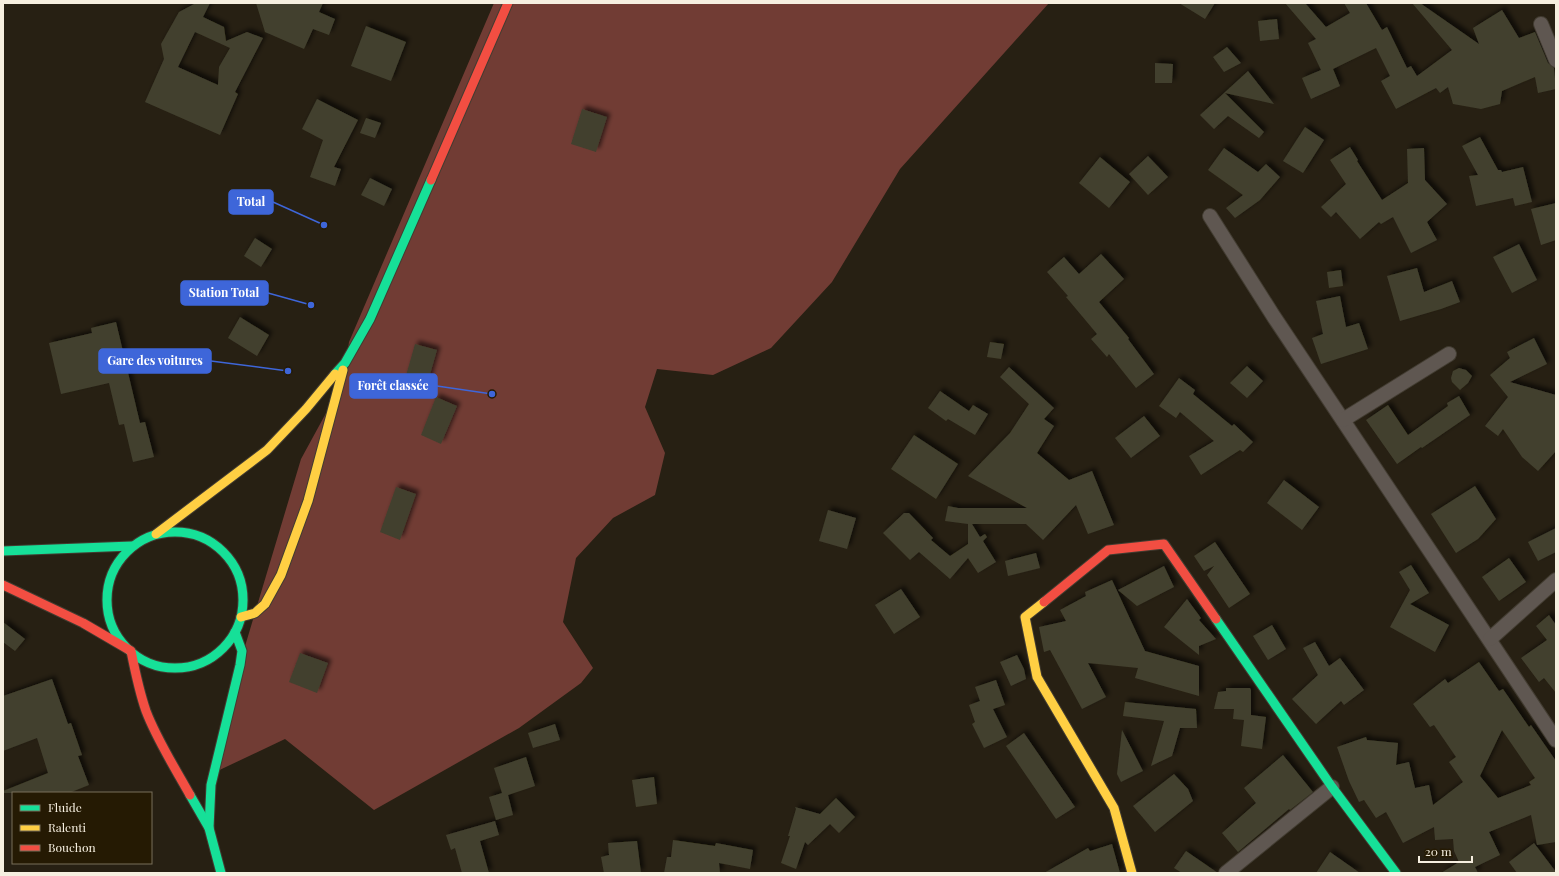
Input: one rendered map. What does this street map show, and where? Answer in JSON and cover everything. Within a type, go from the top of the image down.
[{"type":"main road","points":[[156,534],[190,506],[219,487],[267,450],[306,409],[345,363],[370,319],[508,3]]},
{"type":"main road","points":[[241,617],[255,613],[265,604],[281,575],[308,501],[345,363]]},
{"type":"main road","points":[[3,585],[83,623],[131,651],[148,662],[168,667],[188,666],[206,660],[223,648],[235,632],[241,617],[243,597],[239,577],[229,559],[214,544],[196,535],[176,532],[156,534],[143,539],[132,546],[119,561],[110,579],[107,598],[112,624],[118,636],[131,651],[137,682],[146,711],[161,744],[209,828],[221,873]]},
{"type":"main road","points":[[1132,873],[1114,808],[1037,677],[1026,617],[1108,550],[1164,544],[1332,787],[1396,873]]},
{"type":"main road","points":[[3,551],[132,546]]},
{"type":"main road","points":[[209,828],[211,785],[241,658],[242,650],[235,632]]},
{"type":"street","points":[[1541,24],[1556,60]]},
{"type":"street","points":[[1210,216],[1274,317],[1556,740]]},
{"type":"street","points":[[1343,420],[1449,354]]},
{"type":"street","points":[[1490,639],[1556,580]]},
{"type":"street","points":[[1226,873],[1332,787]]},
{"type":"shaded area","points":[[494,3],[1049,3],[900,169],[832,282],[771,348],[713,375],[657,369],[645,407],[665,453],[655,495],[613,518],[576,558],[563,622],[593,668],[581,683],[519,728],[374,810],[285,739],[209,775],[222,723],[301,459],[343,382],[349,342]]},
{"type":"building","points":[[196,3],[210,3],[203,17],[224,27],[226,41],[247,32],[263,38],[235,92],[238,94],[220,135],[145,102],[164,59],[161,44],[179,12]],"holes":[[[195,32],[230,48],[219,67],[218,85],[178,67]]]},
{"type":"building","points":[[256,3],[323,3],[319,12],[335,19],[329,35],[313,29],[304,49],[265,32]]},
{"type":"building","points":[[1179,3],[1215,3],[1205,19]]},
{"type":"building","points":[[1285,3],[1305,3],[1326,27],[1350,13],[1344,3],[1366,3],[1382,30],[1387,27],[1407,68],[1411,66],[1417,76],[1452,50],[1412,3],[1420,3],[1479,44],[1473,28],[1502,10],[1519,38],[1535,32],[1548,63],[1554,68],[1556,89],[1538,93],[1535,77],[1502,91],[1500,104],[1481,109],[1453,104],[1448,87],[1440,93],[1436,88],[1396,109],[1381,81],[1390,76],[1376,48],[1333,69],[1340,86],[1311,99],[1302,78],[1321,70],[1308,43],[1316,39]]},
{"type":"building","points":[[1277,19],[1279,39],[1260,41],[1258,21]]},
{"type":"building","points":[[366,26],[406,42],[391,81],[351,66]]},
{"type":"building","points":[[1227,47],[1241,63],[1224,72],[1213,57]]},
{"type":"building","points":[[1155,63],[1173,64],[1172,83],[1155,83]]},
{"type":"building","points":[[1248,71],[1274,104],[1225,93],[1264,132],[1259,138],[1228,116],[1214,129],[1200,115]]},
{"type":"building","points":[[317,99],[358,120],[334,167],[341,169],[335,186],[310,177],[323,140],[302,129]]},
{"type":"building","points":[[582,109],[607,117],[596,152],[571,144]]},
{"type":"building","points":[[366,118],[381,123],[375,138],[360,133]]},
{"type":"building","points":[[1305,127],[1324,140],[1303,173],[1283,161]]},
{"type":"building","points":[[1480,137],[1498,170],[1501,170],[1502,172],[1523,167],[1532,202],[1515,206],[1513,198],[1476,206],[1469,176],[1478,175],[1462,146]]},
{"type":"building","points":[[1350,147],[1358,160],[1357,161],[1382,200],[1408,183],[1407,149],[1424,148],[1425,180],[1447,204],[1427,222],[1437,240],[1411,253],[1393,217],[1381,224],[1379,222],[1360,239],[1336,212],[1331,217],[1321,207],[1346,184],[1330,160]]},
{"type":"building","points":[[1224,148],[1258,172],[1266,164],[1280,177],[1260,200],[1235,218],[1226,208],[1243,195],[1208,170]]},
{"type":"building","points":[[1148,156],[1168,177],[1148,195],[1129,174]]},
{"type":"building","points":[[1100,157],[1130,182],[1109,208],[1079,183]]},
{"type":"building","points":[[370,178],[392,189],[384,206],[361,195]]},
{"type":"building","points":[[1556,203],[1556,240],[1541,245],[1531,209]]},
{"type":"building","points":[[255,238],[272,249],[261,267],[244,256]]},
{"type":"building","points":[[1519,244],[1537,280],[1512,293],[1493,257]]},
{"type":"building","points":[[1101,254],[1124,279],[1099,302],[1129,338],[1128,339],[1154,374],[1136,388],[1109,354],[1107,357],[1091,339],[1097,334],[1066,297],[1068,296],[1047,272],[1064,257],[1079,274]]},
{"type":"building","points":[[1417,268],[1424,292],[1452,281],[1460,302],[1400,321],[1387,276]]},
{"type":"building","points":[[1341,270],[1343,286],[1329,288],[1327,272]]},
{"type":"building","points":[[1340,296],[1346,327],[1359,323],[1368,349],[1321,364],[1312,338],[1323,334],[1316,301]]},
{"type":"building","points":[[240,317],[269,335],[257,356],[228,338]]},
{"type":"building","points":[[116,322],[140,423],[145,422],[154,457],[133,462],[124,424],[119,425],[109,383],[61,394],[49,343],[92,333],[91,328]]},
{"type":"building","points":[[1534,338],[1547,364],[1510,382],[1556,395],[1556,451],[1538,471],[1522,457],[1503,429],[1498,436],[1485,426],[1508,397],[1490,375],[1510,358],[1507,352]]},
{"type":"building","points":[[990,342],[1004,344],[1001,359],[987,357]]},
{"type":"building","points":[[415,344],[437,350],[427,385],[405,379]]},
{"type":"building","points":[[1247,366],[1263,381],[1247,398],[1230,383]]},
{"type":"building","points":[[1009,367],[1054,408],[1044,419],[1054,426],[1037,453],[1069,480],[1092,471],[1114,525],[1088,534],[1076,505],[1043,540],[1026,524],[972,524],[980,537],[985,534],[987,537],[983,541],[996,562],[978,573],[968,558],[950,579],[919,552],[910,560],[883,533],[904,513],[909,513],[933,538],[931,540],[950,556],[968,544],[968,524],[945,521],[948,506],[958,508],[1027,508],[968,476],[1010,433],[1029,404],[1000,377]]},
{"type":"building","points":[[1459,368],[1466,370],[1472,376],[1468,383],[1460,390],[1452,382],[1451,378],[1453,371]]},
{"type":"building","points":[[1179,378],[1195,390],[1193,394],[1232,426],[1234,424],[1253,442],[1243,452],[1240,450],[1201,475],[1189,456],[1214,441],[1180,412],[1176,418],[1159,406]]},
{"type":"building","points":[[940,391],[969,411],[973,405],[988,414],[975,435],[948,419],[946,421],[928,408]]},
{"type":"building","points":[[1459,396],[1470,415],[1397,464],[1366,420],[1388,405],[1408,435],[1448,406],[1447,403]]},
{"type":"building","points":[[436,397],[457,406],[441,444],[421,435]]},
{"type":"building","points":[[1144,416],[1160,436],[1131,458],[1115,438]]},
{"type":"building","points":[[914,435],[958,464],[936,499],[891,469]]},
{"type":"building","points":[[1284,480],[1319,507],[1302,530],[1267,503]]},
{"type":"building","points":[[1475,486],[1496,519],[1478,539],[1456,553],[1431,514]]},
{"type":"building","points":[[396,487],[416,494],[400,540],[380,532]]},
{"type":"building","points":[[828,510],[856,518],[847,549],[819,541]]},
{"type":"building","points":[[1556,528],[1556,552],[1538,561],[1528,542]]},
{"type":"building","points":[[1215,542],[1250,594],[1229,608],[1207,575],[1214,566],[1204,571],[1194,556]]},
{"type":"building","points":[[1036,553],[1040,568],[1008,576],[1005,561]]},
{"type":"building","points":[[1509,558],[1526,582],[1499,601],[1482,577]]},
{"type":"building","points":[[1411,565],[1429,593],[1410,604],[1449,625],[1435,652],[1390,627],[1410,590],[1399,572]]},
{"type":"building","points":[[1164,566],[1174,587],[1137,606],[1118,590]]},
{"type":"building","points":[[1112,580],[1145,651],[1199,666],[1199,696],[1135,678],[1138,668],[1088,663],[1106,697],[1082,709],[1050,650],[1044,652],[1039,627],[1066,621],[1060,610],[1086,596],[1085,592]]},
{"type":"building","points":[[901,589],[920,617],[894,634],[875,605]]},
{"type":"building","points":[[1187,599],[1201,618],[1199,620],[1216,639],[1199,646],[1199,655],[1164,627]]},
{"type":"building","points":[[1549,615],[1556,625],[1556,693],[1544,678],[1539,682],[1521,658],[1547,640],[1536,626]]},
{"type":"building","points":[[3,622],[25,639],[15,651],[3,642]]},
{"type":"building","points":[[1272,625],[1286,649],[1268,660],[1253,636]]},
{"type":"building","points":[[1315,642],[1329,666],[1340,658],[1364,690],[1344,705],[1341,701],[1316,724],[1292,699],[1318,675],[1303,648]]},
{"type":"building","points":[[300,653],[328,663],[317,693],[289,682]]},
{"type":"building","points":[[1017,655],[1024,669],[1026,679],[1011,686],[1000,662]]},
{"type":"building","points":[[1479,662],[1499,691],[1503,689],[1529,727],[1531,725],[1556,761],[1556,842],[1537,845],[1531,815],[1489,832],[1500,855],[1475,867],[1478,873],[1441,873],[1459,862],[1454,851],[1453,839],[1435,840],[1434,827],[1403,843],[1386,812],[1376,818],[1364,800],[1359,802],[1349,781],[1337,747],[1366,737],[1367,740],[1398,743],[1396,765],[1409,762],[1415,788],[1429,785],[1433,805],[1463,782],[1449,762],[1456,757],[1434,725],[1430,727],[1413,704],[1445,679],[1448,683]],"holes":[[[1502,730],[1535,778],[1529,782],[1531,785],[1498,798],[1480,776]]]},
{"type":"building","points":[[52,679],[68,724],[71,723],[82,755],[78,756],[89,785],[72,792],[3,793],[3,791],[48,773],[37,738],[3,751],[3,696]]},
{"type":"building","points":[[996,680],[1005,705],[993,709],[1007,737],[984,748],[972,724],[975,722],[969,705],[980,701],[975,687]]},
{"type":"building","points":[[1226,688],[1250,688],[1251,715],[1266,717],[1262,749],[1241,746],[1244,720],[1233,719],[1234,709],[1214,709],[1218,692],[1226,691]]},
{"type":"building","points":[[1125,702],[1196,709],[1197,728],[1180,728],[1172,756],[1151,766],[1164,721],[1123,716]]},
{"type":"building","points":[[555,724],[560,740],[533,748],[528,733]]},
{"type":"building","points":[[1122,730],[1143,771],[1121,782],[1117,774]]},
{"type":"building","points":[[1024,733],[1075,807],[1056,819],[1006,746]]},
{"type":"building","points":[[1283,755],[1313,792],[1290,810],[1289,809],[1238,852],[1222,833],[1256,803],[1244,788]]},
{"type":"building","points":[[526,757],[535,786],[508,795],[513,815],[496,820],[489,797],[502,793],[494,768]]},
{"type":"building","points":[[1174,774],[1188,789],[1193,801],[1155,832],[1133,806]]},
{"type":"building","points":[[654,777],[657,804],[636,807],[632,780]]},
{"type":"building","points":[[836,798],[855,817],[839,833],[830,824],[808,845],[805,842],[796,869],[781,863],[790,836],[788,836],[796,809],[795,807],[820,814]]},
{"type":"building","points":[[495,821],[499,835],[480,841],[489,873],[462,873],[455,848],[451,850],[446,835]]},
{"type":"building","points":[[673,840],[715,846],[716,843],[753,850],[750,869],[719,863],[720,873],[664,873],[667,857],[671,857]]},
{"type":"building","points":[[637,841],[641,873],[604,873],[601,857],[609,855],[608,843]]},
{"type":"building","points":[[1534,843],[1556,873],[1517,873],[1509,862]]},
{"type":"building","points":[[1112,844],[1120,873],[1044,873],[1088,848],[1090,851]]},
{"type":"building","points":[[1186,851],[1218,873],[1182,873],[1174,868]]},
{"type":"building","points":[[1330,852],[1360,873],[1316,873]]},
{"type":"traffic: fast","points":[[335,374],[345,363],[370,319],[431,180]]},
{"type":"traffic: fast","points":[[175,532],[195,535],[207,540],[223,552],[235,568],[240,580],[243,600],[240,620],[235,632],[223,648],[207,660],[195,665],[175,668],[155,665],[143,660],[127,648],[115,632],[110,620],[107,600],[110,580],[115,568],[127,552],[143,540],[155,535],[175,532]]},
{"type":"traffic: fast","points":[[3,551],[132,546]]},
{"type":"traffic: fast","points":[[1216,619],[1332,787],[1396,873]]},
{"type":"traffic: fast","points":[[209,828],[211,785],[240,665],[242,651],[235,632]]},
{"type":"traffic: fast","points":[[190,795],[209,828],[221,873]]},
{"type":"traffic: slow","points":[[241,617],[255,613],[265,604],[281,575],[308,501],[343,370]]},
{"type":"traffic: slow","points":[[156,534],[267,450],[306,409],[335,374]]},
{"type":"traffic: slow","points":[[1044,602],[1025,617],[1037,677],[1114,808],[1132,873]]},
{"type":"traffic: jam","points":[[431,180],[508,3]]},
{"type":"traffic: jam","points":[[1044,602],[1108,550],[1164,544],[1216,619]]},
{"type":"traffic: jam","points":[[3,585],[83,623],[131,651],[141,696],[150,722],[166,754],[190,795]]},
{"type":"place","name":"Total","points":[[324,225]]},
{"type":"place","name":"Station Total","points":[[311,305]]},
{"type":"place","name":"Gare des voitures","points":[[288,371]]},
{"type":"place","name":"Forêt classée","points":[[492,394]]}]
